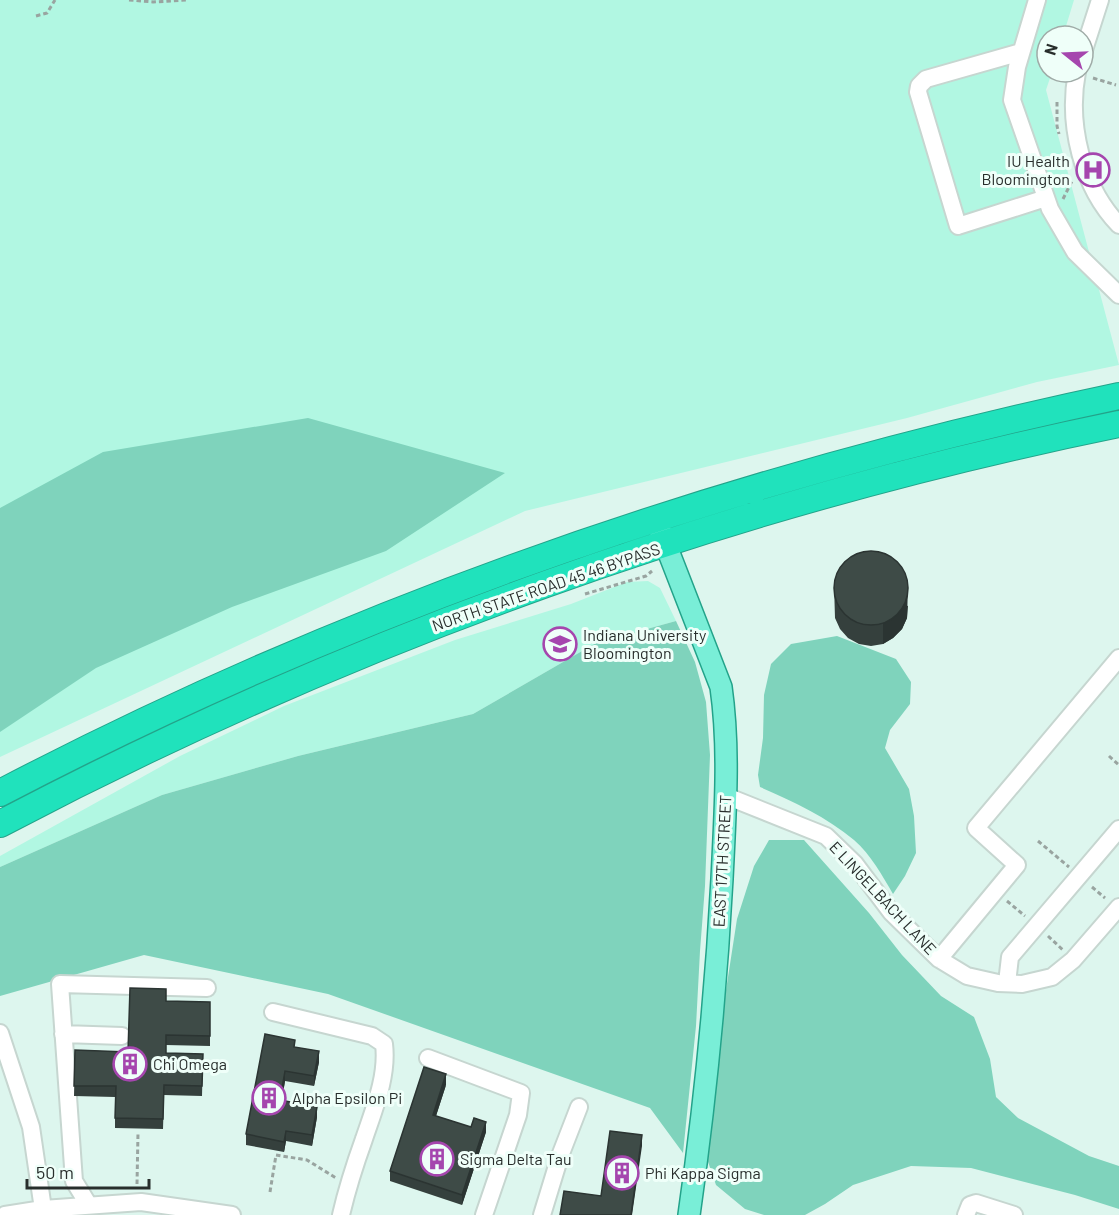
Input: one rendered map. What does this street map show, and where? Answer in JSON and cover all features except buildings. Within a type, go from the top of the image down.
[{"type":"highway","name":"NORTH STATE ROAD 45 46 BYPASS","points":[[0,793],[151,718],[301,651],[484,578],[749,489],[901,446],[1119,396]]},
{"type":"highway","name":"NORTH STATE ROAD 45 46 BYPASS","points":[[0,824],[145,752],[322,672],[518,594],[669,550],[783,508],[1032,443],[1119,424]]},
{"type":"main road","name":"EAST 17TH STREET","points":[[655,519],[721,687],[724,714],[726,796],[717,982],[704,1112],[689,1215]]},
{"type":"street","points":[[1037,0],[1017,67],[1012,100],[1050,209],[1075,252],[1119,295]]},
{"type":"street","points":[[1092,24],[1100,0]]},
{"type":"street","points":[[1021,52],[926,79],[919,86],[918,92],[958,226],[1046,198]]},
{"type":"street","points":[[1075,84],[1076,128],[1084,167],[1098,197],[1119,225]]},
{"type":"street","points":[[939,959],[1017,865],[975,828],[1119,658]]},
{"type":"street","name":"E LINGELBACH LANE","points":[[726,796],[826,836],[855,864],[891,912],[939,959],[967,976],[1022,984],[1052,977],[1073,960],[1119,907]]},
{"type":"street","points":[[1007,983],[1010,957],[1119,829]]},
{"type":"street","points":[[88,1204],[74,1181],[60,984],[207,988]]},
{"type":"street","points":[[273,1012],[372,1036],[384,1044],[386,1058],[377,1099],[341,1215]]},
{"type":"street","points":[[0,1033],[31,1127],[43,1209]]},
{"type":"street","points":[[63,1034],[122,1036]]},
{"type":"street","points":[[428,1058],[521,1093],[518,1115],[484,1215]]},
{"type":"street","points":[[542,1215],[560,1156],[579,1107]]},
{"type":"street","points":[[966,1215],[970,1205],[976,1203],[1014,1215]]},
{"type":"street","points":[[5,1215],[88,1204],[232,1215]]},
{"type":"path","points":[[36,15],[47,13],[55,0]]},
{"type":"path","points":[[129,0],[153,2],[187,0]]},
{"type":"path","points":[[1095,79],[1116,85]]},
{"type":"path","points":[[577,597],[646,576],[669,550]]},
{"type":"path","points":[[1109,756],[1119,765]]},
{"type":"path","points":[[137,1184],[138,1133]]},
{"type":"path","points":[[270,1192],[276,1155],[307,1160],[349,1185]]},
{"type":"shaded area","name":"Indiana University Bloomington","points":[[0,0],[1119,0],[1119,1215],[0,1215]]},
{"type":"green space","points":[[0,0],[1074,0],[1067,24],[1035,24],[1035,84],[1048,84],[1046,90],[1119,365],[1037,382],[907,418],[525,511],[0,757]]},
{"type":"green space","points":[[308,418],[505,473],[386,551],[232,607],[96,668],[0,732],[0,508],[103,452]]},
{"type":"green space","points":[[648,581],[660,588],[676,621],[596,643],[473,714],[298,756],[162,795],[0,867],[0,856],[180,756],[284,706],[455,640],[571,604],[627,582]]},
{"type":"green space","points":[[676,621],[695,662],[706,702],[710,755],[696,1026],[683,1153],[650,1108],[328,994],[144,955],[0,996],[0,867],[162,795],[298,756],[473,714],[596,643]]},
{"type":"green space","points":[[837,636],[896,659],[911,682],[910,704],[890,730],[885,748],[909,789],[914,816],[916,853],[893,894],[871,859],[854,840],[821,817],[760,787],[758,775],[763,738],[764,695],[771,664],[791,644]]},
{"type":"green space","points":[[769,840],[804,840],[869,913],[902,955],[941,996],[974,1017],[990,1059],[996,1097],[1018,1118],[1089,1156],[1119,1166],[1119,1209],[971,1168],[911,1166],[853,1185],[805,1215],[764,1215],[745,1209],[716,1185],[705,1153],[724,1003],[737,919],[754,866]]},
{"type":"place","name":"IU Health Bloomington","points":[[1093,170]]},
{"type":"place","name":"Indiana University Bloomington","points":[[560,644]]},
{"type":"place","name":"Chi Omega","points":[[130,1064]]},
{"type":"place","name":"Alpha Epsilon Pi","points":[[269,1098]]},
{"type":"place","name":"Sigma Delta Tau","points":[[437,1159]]},
{"type":"place","name":"Phi Kappa Sigma","points":[[622,1173]]}]
